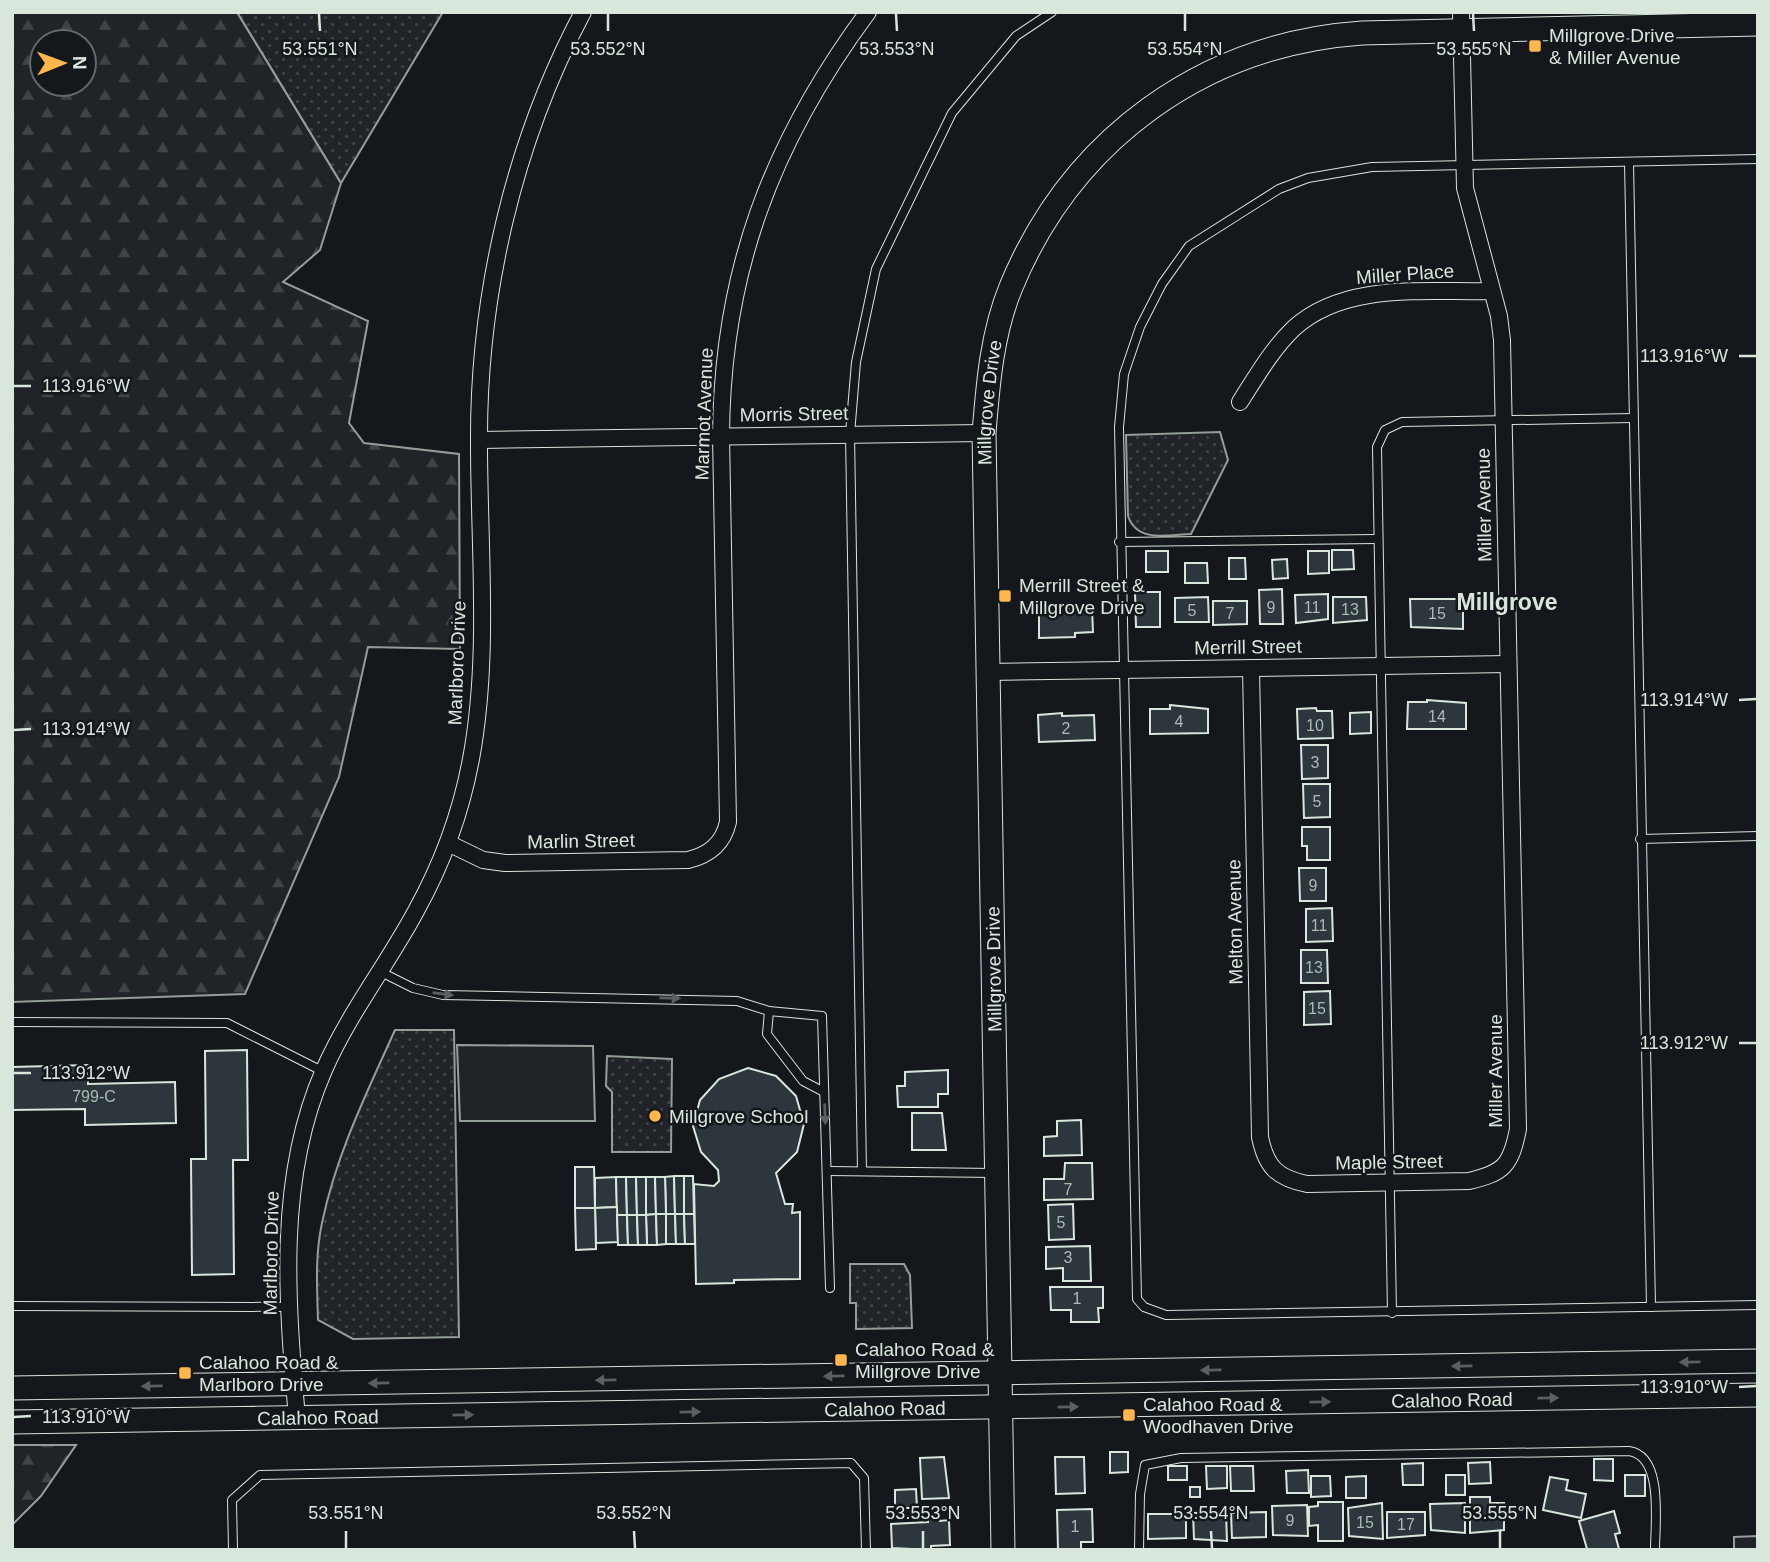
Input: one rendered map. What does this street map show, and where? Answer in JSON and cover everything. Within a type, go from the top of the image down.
[{"type":"main road","name":"Millgrove Drive","points":[[1003,1550],[984,433],[992,357],[1011,288],[1024,258],[1052,209],[1077,177],[1126,126],[1190,82],[1262,50],[1337,35],[1461,21],[1750,20]]},
{"type":"main road","name":"Calahoo Road","points":[[12,1388],[1758,1361]]},
{"type":"main road","name":"Calahoo Road","points":[[12,1422],[1758,1395]]},
{"type":"street","name":"Marlboro Drive","points":[[297,1418],[289,1307],[290,1209],[304,1125],[324,1072],[349,1020],[416,912],[448,843],[461,804],[478,716],[479,440],[485,327],[513,192],[541,104],[583,12]]},
{"type":"street","name":"Marmot Avenue","points":[[716,847],[725,836],[728,822],[722,386],[728,329],[756,213],[777,161],[835,57],[868,12]]},
{"type":"street","name":"Miller Avenue","points":[[1461,21],[1465,188],[1502,340],[1518,1129],[1514,1152],[1505,1167]]},
{"type":"street","name":"Miller Place","points":[[1240,402],[1275,349],[1294,328],[1328,306],[1370,295],[1492,291]]},
{"type":"street","name":"Morris Street","points":[[479,440],[984,433]]},
{"type":"street","name":"Merrill Street","points":[[989,672],[1508,664]]},
{"type":"street","name":"Melton Avenue","points":[[1251,668],[1261,1137],[1264,1157],[1273,1171]]},
{"type":"street","name":"Marlin Street","points":[[448,843],[482,860],[505,863],[688,860],[703,856],[716,847]]},
{"type":"street","name":"Maple Street","points":[[1273,1171],[1288,1180],[1307,1184],[1389,1183],[1469,1181],[1488,1177],[1505,1167]]},
{"type":"lane","points":[[862,1171],[850,434],[856,362],[876,269],[952,113],[1016,36],[1052,12]]},
{"type":"lane","points":[[1758,159],[1463,163],[1372,167],[1308,178],[1251,204],[1189,246],[1162,284],[1140,327],[1124,374],[1119,427],[1119,542],[1137,1299],[1144,1307],[1166,1315],[1758,1305]]},
{"type":"lane","points":[[1629,162],[1651,1307]]},
{"type":"lane","points":[[1392,1313],[1377,447],[1385,430],[1402,422],[1633,418]]},
{"type":"lane","points":[[1119,542],[1377,539]]},
{"type":"lane","points":[[1640,839],[1758,836]]},
{"type":"lane","points":[[379,971],[413,988],[443,995],[737,1001],[769,1011],[822,1016],[830,1288]]},
{"type":"lane","points":[[769,1011],[767,1034],[803,1081],[824,1092]]},
{"type":"lane","points":[[12,1022],[227,1023],[324,1072]]},
{"type":"lane","points":[[827,1171],[997,1173]]},
{"type":"lane","points":[[12,1306],[289,1307]]},
{"type":"lane","points":[[1139,1550],[1139,1494],[1145,1465],[1181,1458],[1629,1451],[1647,1461],[1653,1478],[1655,1550]]},
{"type":"lane","points":[[233,1550],[232,1500],[260,1475],[851,1463],[864,1478],[866,1550]]},
{"type":"green space","points":[[12,12],[237,12],[341,183],[320,250],[283,282],[368,321],[349,423],[364,443],[459,454],[460,649],[368,647],[339,777],[245,994],[12,1002]]},
{"type":"green space","points":[[237,12],[443,12],[341,183]]},
{"type":"green space","points":[[1220,432],[1228,460],[1191,534],[1146,534],[1132,525],[1128,516],[1126,435]]},
{"type":"green space","points":[[395,1030],[454,1030],[459,1337],[353,1339],[318,1320],[318,1247],[328,1198],[353,1124]]},
{"type":"green space","points":[[457,1045],[593,1046],[595,1121],[460,1121]]},
{"type":"green space","points":[[607,1056],[672,1059],[671,1152],[612,1152],[612,1092],[606,1086]]},
{"type":"green space","points":[[850,1264],[904,1264],[910,1275],[912,1328],[856,1329],[856,1303],[850,1303]]},
{"type":"green space","points":[[12,1445],[76,1445],[41,1496],[12,1525]]},
{"type":"green space","points":[[1758,1536],[1758,1550],[1734,1550],[1734,1537]]},
{"type":"building","points":[[1332,550],[1353,550],[1354,569],[1332,570]]},
{"type":"building","points":[[1146,551],[1168,551],[1168,572],[1146,572]]},
{"type":"building","points":[[1308,551],[1329,551],[1329,573],[1308,574]]},
{"type":"building","points":[[1229,558],[1245,558],[1246,579],[1229,579]]},
{"type":"building","points":[[1287,559],[1288,578],[1273,579],[1272,560]]},
{"type":"building","points":[[1185,563],[1207,563],[1208,583],[1185,583]]},
{"type":"building","points":[[1282,589],[1283,624],[1260,624],[1259,590]]},
{"type":"building","points":[[1135,592],[1160,592],[1160,627],[1136,627]]},
{"type":"building","points":[[1328,594],[1328,619],[1296,623],[1295,595]]},
{"type":"building","points":[[1208,597],[1209,622],[1175,622],[1175,598]]},
{"type":"building","points":[[1333,597],[1366,597],[1367,620],[1333,623]]},
{"type":"building","points":[[1410,599],[1463,599],[1463,629],[1411,627]]},
{"type":"building","points":[[1213,601],[1247,601],[1247,624],[1213,625]]},
{"type":"building","points":[[1092,608],[1093,632],[1075,633],[1075,637],[1039,638],[1039,610]]},
{"type":"building","points":[[1427,700],[1466,703],[1466,729],[1407,729],[1408,702]]},
{"type":"building","points":[[1170,705],[1208,709],[1208,733],[1150,734],[1150,709],[1170,709]]},
{"type":"building","points":[[1316,708],[1317,711],[1332,711],[1333,738],[1298,739],[1297,709]]},
{"type":"building","points":[[1371,712],[1371,733],[1350,734],[1350,713]]},
{"type":"building","points":[[1062,713],[1062,716],[1094,715],[1095,740],[1039,742],[1038,715]]},
{"type":"building","points":[[1301,745],[1328,745],[1328,778],[1302,779]]},
{"type":"building","points":[[1303,784],[1330,784],[1330,817],[1304,818]]},
{"type":"building","points":[[1302,827],[1330,827],[1330,860],[1307,860],[1307,846],[1302,846]]},
{"type":"building","points":[[1299,868],[1326,868],[1326,901],[1300,901]]},
{"type":"building","points":[[1332,908],[1333,941],[1306,942],[1306,909]]},
{"type":"building","points":[[1301,950],[1327,950],[1328,983],[1301,983]]},
{"type":"building","points":[[1330,991],[1331,1024],[1304,1025],[1304,992]]},
{"type":"building","points":[[247,1050],[248,1160],[233,1160],[234,1274],[192,1275],[191,1159],[206,1159],[205,1051]]},
{"type":"building","points":[[88,1065],[88,1084],[175,1082],[176,1123],[85,1125],[85,1109],[12,1110],[12,1067]]},
{"type":"building","points":[[748,1068],[776,1076],[796,1096],[804,1124],[797,1152],[776,1173],[785,1204],[793,1204],[792,1213],[800,1212],[800,1279],[734,1280],[734,1283],[696,1284],[694,1184],[714,1186],[719,1181],[718,1170],[701,1152],[693,1126],[700,1100],[719,1079]]},
{"type":"building","points":[[948,1070],[948,1094],[938,1094],[938,1107],[898,1107],[897,1086],[905,1086],[905,1072]]},
{"type":"building","points":[[912,1113],[942,1113],[946,1150],[912,1150]]},
{"type":"building","points":[[1081,1120],[1082,1155],[1044,1156],[1044,1137],[1057,1136],[1057,1121]]},
{"type":"building","points":[[1065,1163],[1092,1163],[1093,1199],[1044,1200],[1044,1179],[1064,1179]]},
{"type":"building","points":[[575,1167],[594,1167],[595,1208],[575,1208]]},
{"type":"building","points":[[674,1176],[675,1214],[666,1214],[665,1177]]},
{"type":"building","points":[[674,1176],[684,1176],[684,1214],[675,1214]]},
{"type":"building","points":[[684,1176],[693,1176],[694,1214],[684,1214]]},
{"type":"building","points":[[616,1177],[617,1207],[595,1208],[595,1178]]},
{"type":"building","points":[[616,1177],[626,1177],[627,1215],[617,1215]]},
{"type":"building","points":[[626,1177],[636,1177],[637,1215],[627,1215]]},
{"type":"building","points":[[636,1177],[646,1177],[646,1215],[637,1215]]},
{"type":"building","points":[[646,1177],[655,1177],[656,1214],[646,1215]]},
{"type":"building","points":[[655,1177],[665,1177],[666,1214],[656,1214]]},
{"type":"building","points":[[1073,1204],[1074,1239],[1049,1240],[1048,1205]]},
{"type":"building","points":[[617,1207],[618,1242],[596,1243],[595,1208]]},
{"type":"building","points":[[575,1208],[595,1208],[596,1249],[576,1250]]},
{"type":"building","points":[[656,1214],[657,1245],[647,1245],[646,1215]]},
{"type":"building","points":[[656,1214],[666,1214],[666,1244],[657,1245]]},
{"type":"building","points":[[666,1214],[675,1214],[676,1244],[666,1244]]},
{"type":"building","points":[[675,1214],[684,1214],[685,1244],[676,1244]]},
{"type":"building","points":[[684,1214],[694,1214],[695,1244],[685,1244]]},
{"type":"building","points":[[617,1215],[627,1215],[628,1245],[618,1245]]},
{"type":"building","points":[[627,1215],[637,1215],[638,1245],[628,1245]]},
{"type":"building","points":[[637,1215],[646,1215],[647,1245],[638,1245]]},
{"type":"building","points":[[1090,1246],[1091,1281],[1063,1281],[1063,1268],[1046,1269],[1046,1247]]},
{"type":"building","points":[[1050,1287],[1103,1287],[1103,1308],[1098,1308],[1099,1322],[1071,1322],[1071,1310],[1051,1310]]},
{"type":"building","points":[[1110,1452],[1128,1452],[1128,1472],[1110,1473]]},
{"type":"building","points":[[944,1457],[949,1498],[922,1499],[920,1458]]},
{"type":"building","points":[[1055,1457],[1084,1457],[1085,1493],[1056,1494]]},
{"type":"building","points":[[1594,1459],[1613,1459],[1613,1481],[1594,1480]]},
{"type":"building","points":[[1490,1462],[1491,1483],[1469,1484],[1468,1463]]},
{"type":"building","points":[[1423,1463],[1423,1485],[1403,1485],[1402,1464]]},
{"type":"building","points":[[1168,1466],[1187,1466],[1187,1480],[1168,1480]]},
{"type":"building","points":[[1206,1466],[1227,1466],[1227,1488],[1207,1489]]},
{"type":"building","points":[[1230,1466],[1253,1466],[1254,1491],[1231,1491]]},
{"type":"building","points":[[1308,1470],[1309,1493],[1287,1493],[1286,1471]]},
{"type":"building","points":[[1446,1475],[1465,1475],[1465,1495],[1446,1495]]},
{"type":"building","points":[[1625,1475],[1645,1475],[1645,1496],[1625,1496]]},
{"type":"building","points":[[1311,1476],[1330,1476],[1331,1496],[1311,1497]]},
{"type":"building","points":[[1366,1476],[1366,1498],[1346,1498],[1346,1477]]},
{"type":"building","points":[[1550,1477],[1568,1480],[1566,1490],[1586,1494],[1581,1518],[1543,1510]]},
{"type":"building","points":[[1190,1487],[1200,1487],[1200,1497],[1190,1497]]},
{"type":"building","points":[[916,1489],[917,1508],[895,1508],[895,1490]]},
{"type":"building","points":[[1470,1497],[1490,1497],[1490,1503],[1504,1503],[1504,1530],[1470,1533]]},
{"type":"building","points":[[1318,1502],[1343,1502],[1343,1541],[1318,1541],[1318,1525],[1309,1526],[1309,1507],[1318,1506]]},
{"type":"building","points":[[1382,1503],[1383,1539],[1349,1536],[1348,1508]]},
{"type":"building","points":[[1465,1503],[1465,1533],[1431,1530],[1430,1504]]},
{"type":"building","points":[[1307,1505],[1308,1536],[1273,1535],[1272,1506]]},
{"type":"building","points":[[1092,1509],[1093,1542],[1081,1542],[1081,1550],[1058,1550],[1057,1510]]},
{"type":"building","points":[[940,1510],[940,1521],[949,1520],[950,1545],[931,1546],[931,1550],[892,1548],[891,1524],[928,1522],[928,1511]]},
{"type":"building","points":[[1614,1511],[1620,1533],[1615,1534],[1619,1549],[1587,1549],[1579,1521]]},
{"type":"building","points":[[1226,1512],[1227,1541],[1194,1539],[1193,1513]]},
{"type":"building","points":[[1266,1512],[1266,1537],[1232,1538],[1231,1513]]},
{"type":"building","points":[[1387,1512],[1425,1512],[1425,1535],[1387,1538]]},
{"type":"building","points":[[1148,1514],[1186,1514],[1186,1538],[1148,1539]]},
{"type":"place","name":"Millgrove Drive & Miller Avenue","points":[[1535,46]]},
{"type":"place","name":"Merrill Street & Millgrove Drive","points":[[1005,596]]},
{"type":"place","name":"Millgrove School","points":[[655,1116]]},
{"type":"place","name":"Calahoo Road & Millgrove Drive","points":[[841,1360]]},
{"type":"place","name":"Calahoo Road & Marlboro Drive","points":[[185,1373]]},
{"type":"place","name":"Calahoo Road & Woodhaven Drive","points":[[1129,1415]]},
{"type":"district","name":"Millgrove","points":[[1507,602]]}]
